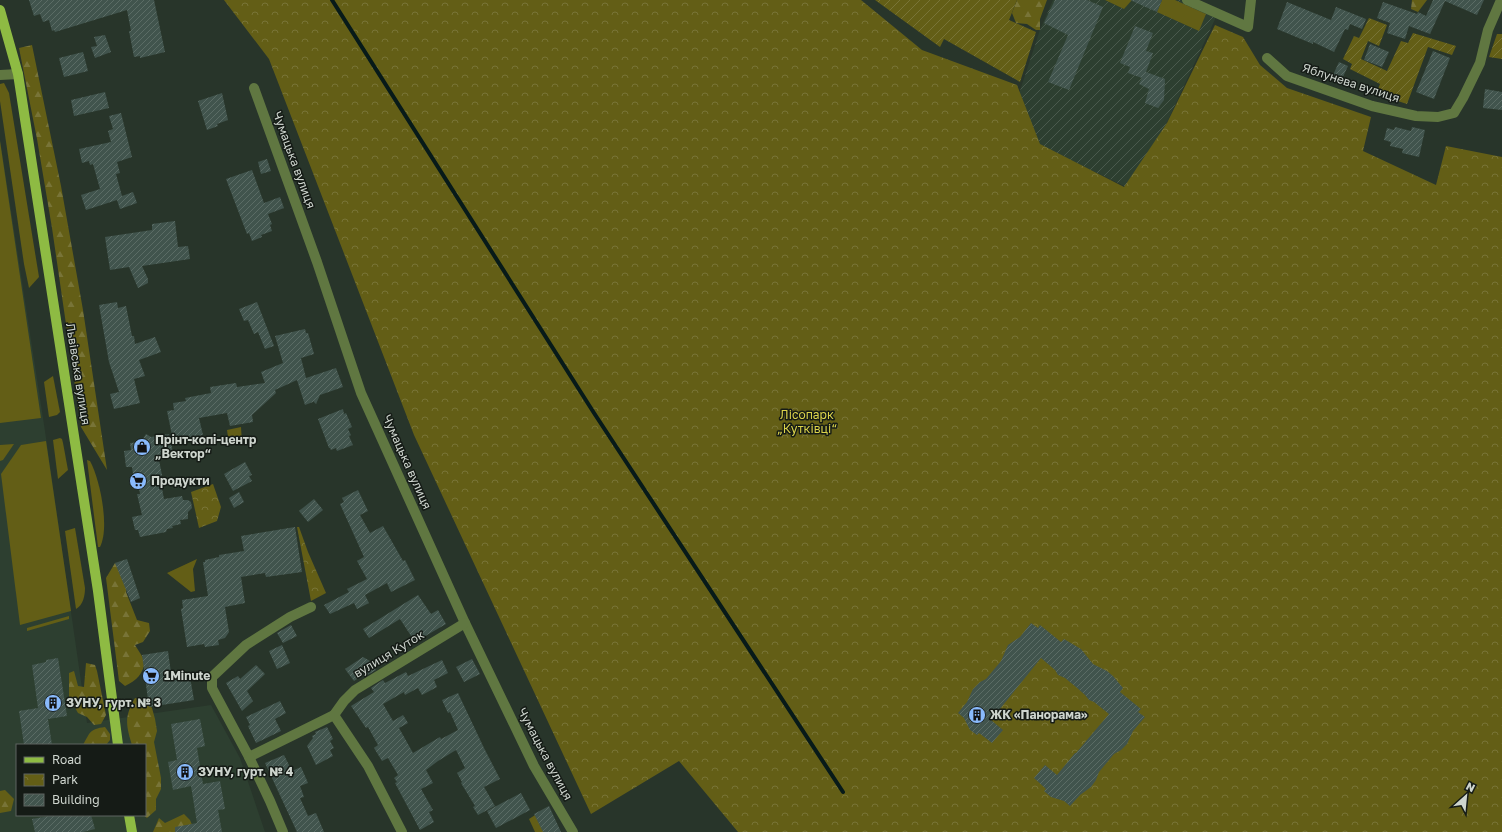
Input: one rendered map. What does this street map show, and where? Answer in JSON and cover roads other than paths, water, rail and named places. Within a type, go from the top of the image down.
[{"type":"main road","name":"Львівська вулиця","points":[[0,10],[18,74],[98,591],[118,744]]},
{"type":"main road","points":[[129,816],[132,832]]},
{"type":"street","points":[[1187,0],[1248,27],[1251,0]]},
{"type":"street","name":"Яблунева вулиця","points":[[1267,58],[1287,76],[1372,106],[1416,116],[1438,117],[1454,113],[1463,98],[1480,63],[1488,30],[1501,0]]},
{"type":"street","points":[[0,75],[18,74]]},
{"type":"street","name":"Чумацька вулиця","points":[[254,88],[317,262],[361,393],[465,623],[534,766],[573,832]]},
{"type":"street","points":[[283,832],[249,757],[212,688],[212,677],[246,645],[290,617],[311,607]]},
{"type":"street","name":"вулиця Куток","points":[[249,757],[334,715],[344,701],[355,690],[465,623]]},
{"type":"street","points":[[334,715],[368,766],[402,832]]},
{"type":"waterway","points":[[332,0],[594,413],[843,792]]},
{"type":"place","name":"Прінт-копі-центр „Вектор“","points":[[142,447]]},
{"type":"place","name":"Продукти","points":[[138,481]]},
{"type":"place","name":"1Minute","points":[[151,676]]},
{"type":"place","name":"ЗУНУ, гурт. № 3","points":[[53,703]]},
{"type":"place","name":"ЖК «Панорама»","points":[[977,715]]},
{"type":"place","name":"ЗУНУ, гурт. № 4","points":[[185,772]]},
{"type":"park label","name":"Лісопарк „Кутківці“","points":[[807,422]]}]
